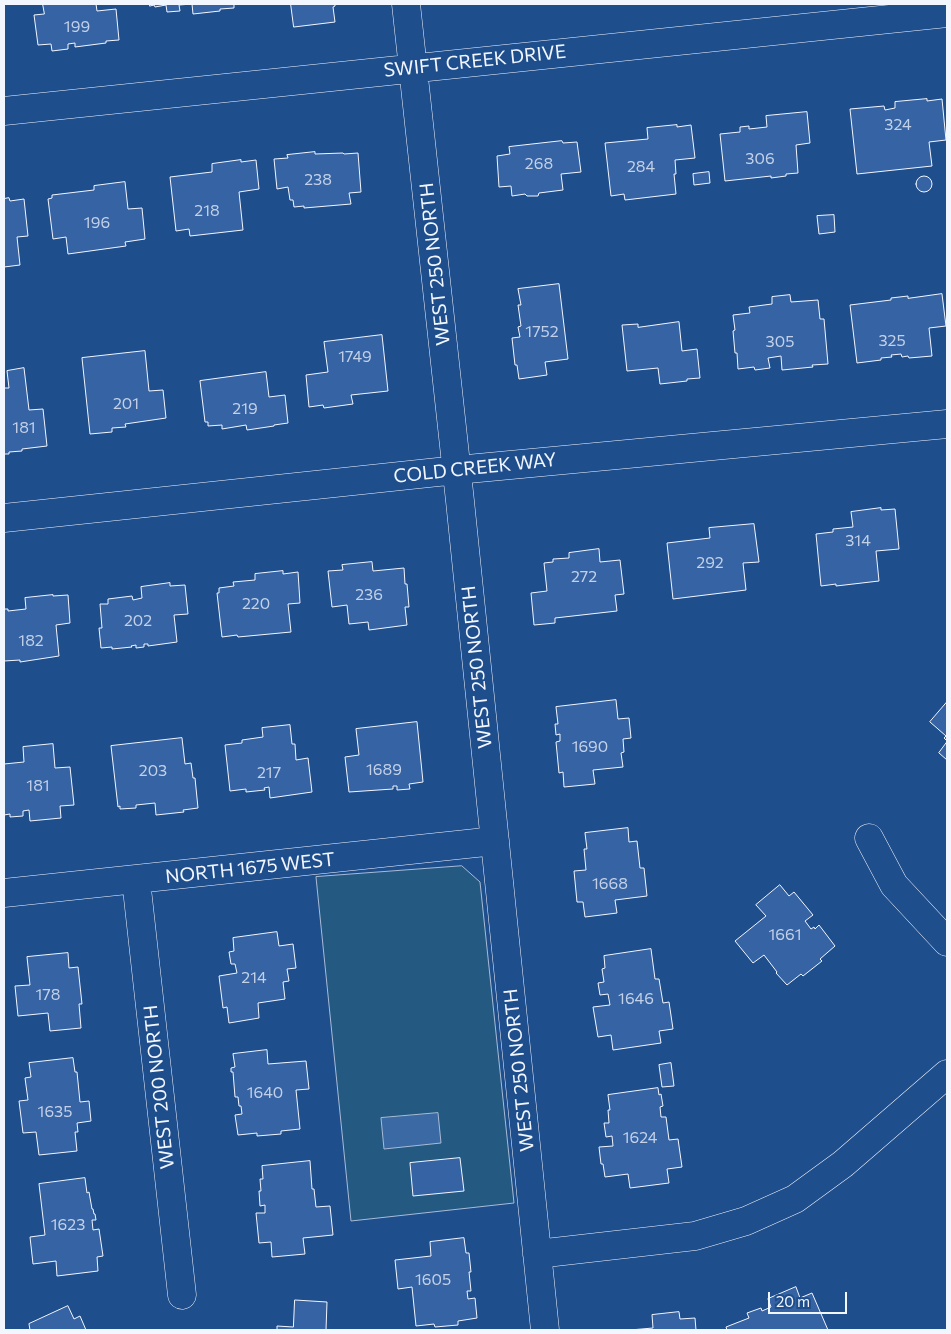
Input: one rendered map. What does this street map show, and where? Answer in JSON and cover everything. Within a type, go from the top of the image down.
[{"type":"street","name":"WEST 250 NORTH","points":[[406,4],[496,841],[545,1330]]},
{"type":"street","name":"SWIFT CREEK DRIVE","points":[[4,111],[947,12]]},
{"type":"street","name":"COLD CREEK WAY","points":[[4,518],[457,470],[947,424]]},
{"type":"street","points":[[869,838],[894,885],[947,942]]},
{"type":"street","name":"NORTH 1675 WEST","points":[[4,893],[496,841]]},
{"type":"street","name":"WEST 200 NORTH","points":[[136,880],[182,1295]]},
{"type":"street","points":[[537,1254],[696,1236],[754,1218],[795,1199],[843,1164],[947,1074]]},
{"type":"shaded area","points":[[462,866],[480,882],[514,1203],[351,1221],[316,877]]},
{"type":"shaded area","points":[[438,1113],[441,1143],[384,1149],[381,1118]]},
{"type":"building","points":[[43,4],[96,4],[97,11],[116,9],[119,40],[75,47],[75,43],[68,44],[68,49],[52,51],[51,44],[38,45],[34,15],[44,14]]},
{"type":"building","points":[[150,4],[192,4],[179,5],[180,11],[167,12],[166,5],[155,7],[154,5],[150,6]]},
{"type":"building","points":[[192,4],[234,4],[234,8],[193,14]]},
{"type":"building","points":[[291,4],[335,4],[333,7],[335,22],[294,27]]},
{"type":"building","points":[[927,99],[927,101],[942,99],[946,140],[929,142],[932,166],[857,174],[850,109],[884,106],[885,110],[895,108],[895,102]]},
{"type":"building","points":[[807,112],[810,143],[796,145],[798,173],[771,178],[771,176],[725,181],[720,134],[740,132],[740,127],[749,126],[749,129],[767,127],[766,116]]},
{"type":"building","points":[[677,125],[677,127],[691,125],[695,158],[675,160],[676,194],[625,200],[624,194],[611,196],[605,143],[648,139],[647,128]]},
{"type":"building","points":[[562,141],[563,143],[577,142],[581,172],[561,174],[563,190],[539,193],[538,196],[527,196],[525,194],[512,196],[511,186],[499,187],[497,156],[510,154],[509,147]]},
{"type":"building","points":[[315,152],[315,154],[358,153],[361,192],[349,193],[351,204],[304,208],[304,206],[294,207],[293,200],[290,200],[288,187],[277,189],[274,159],[288,158],[287,155]]},
{"type":"building","points":[[241,160],[241,162],[256,160],[259,189],[239,192],[243,230],[190,236],[189,229],[176,231],[170,177],[212,172],[212,164]]},
{"type":"building","points":[[709,172],[710,183],[694,185],[693,174]]},
{"type":"building","points":[[924,176],[930,178],[932,184],[930,190],[924,192],[918,190],[916,184],[918,178]]},
{"type":"building","points":[[125,182],[128,209],[142,208],[145,239],[125,242],[126,246],[68,254],[66,237],[53,239],[48,199],[52,198],[52,195],[94,190],[94,186]]},
{"type":"building","points":[[9,198],[10,201],[24,199],[28,236],[17,237],[20,265],[4,267],[4,199]]},
{"type":"building","points":[[834,215],[835,232],[819,234],[817,216]]},
{"type":"building","points":[[559,284],[568,359],[545,362],[547,375],[519,379],[517,365],[515,365],[512,338],[520,337],[518,327],[521,326],[518,305],[521,305],[518,289]]},
{"type":"building","points":[[942,294],[946,326],[929,328],[932,356],[909,358],[908,356],[902,357],[901,354],[881,358],[881,360],[857,363],[850,305],[891,300],[891,298]]},
{"type":"building","points":[[790,295],[791,302],[818,300],[820,319],[824,319],[828,364],[782,370],[781,356],[768,358],[770,368],[755,370],[754,367],[738,369],[737,353],[735,353],[733,315],[750,313],[749,307],[772,304],[772,297]]},
{"type":"building","points":[[679,322],[682,351],[697,349],[700,378],[660,384],[658,368],[627,371],[622,325],[638,324],[638,327]]},
{"type":"building","points":[[382,335],[388,391],[351,395],[353,404],[324,408],[323,405],[309,407],[306,375],[328,372],[324,342]]},
{"type":"building","points":[[145,351],[149,391],[163,390],[166,418],[125,424],[126,427],[112,428],[112,432],[90,434],[82,358]]},
{"type":"building","points":[[24,368],[29,410],[43,409],[47,446],[22,449],[22,451],[4,454],[4,388],[9,388],[7,371]]},
{"type":"building","points":[[266,372],[269,397],[285,395],[288,423],[247,430],[246,425],[222,429],[222,425],[208,426],[208,422],[205,422],[200,381]]},
{"type":"building","points":[[881,508],[881,510],[895,509],[899,549],[876,551],[879,581],[821,586],[816,534],[833,532],[833,529],[853,527],[851,512]]},
{"type":"building","points":[[754,524],[759,562],[743,563],[746,590],[673,599],[667,543],[710,538],[709,528]]},
{"type":"building","points":[[599,549],[600,562],[620,560],[624,594],[615,595],[617,611],[555,618],[555,623],[534,625],[531,593],[547,591],[544,563],[553,562],[553,559],[569,558],[569,553]]},
{"type":"building","points":[[372,562],[373,571],[404,568],[409,607],[405,607],[407,625],[369,630],[368,622],[349,624],[347,605],[332,607],[328,571],[343,570],[342,565]]},
{"type":"building","points":[[283,571],[283,574],[298,572],[300,603],[288,604],[291,632],[222,637],[217,593],[219,593],[219,588],[234,586],[233,582],[255,580],[255,574]]},
{"type":"building","points":[[170,583],[170,586],[185,585],[188,614],[174,615],[177,642],[148,646],[148,644],[144,644],[144,647],[136,648],[136,645],[112,649],[112,647],[101,648],[99,628],[102,628],[100,604],[108,604],[108,599],[132,596],[133,600],[142,598],[141,587]]},
{"type":"building","points":[[68,595],[70,623],[56,625],[59,656],[20,662],[20,660],[4,661],[4,609],[8,609],[8,611],[26,609],[25,598]]},
{"type":"building","points":[[616,700],[618,719],[629,718],[631,738],[623,739],[624,752],[621,753],[623,767],[593,770],[595,784],[564,787],[563,772],[559,773],[556,742],[560,741],[560,734],[556,735],[555,724],[558,724],[556,707]]},
{"type":"building","points":[[947,702],[947,741],[944,738],[946,736],[930,722]]},
{"type":"building","points":[[417,722],[423,782],[409,784],[410,789],[397,790],[397,786],[393,786],[393,789],[349,792],[345,757],[359,755],[356,729]]},
{"type":"building","points":[[290,725],[292,744],[295,744],[296,760],[308,758],[312,792],[270,798],[269,787],[264,788],[265,790],[246,792],[246,789],[230,791],[225,745],[242,743],[242,740],[263,737],[262,728]]},
{"type":"building","points":[[182,738],[185,764],[191,763],[193,778],[195,778],[198,808],[183,810],[184,812],[156,815],[155,803],[136,805],[136,808],[120,809],[120,806],[118,807],[111,746]]},
{"type":"building","points":[[947,742],[947,760],[939,753]]},
{"type":"building","points":[[53,744],[55,768],[70,767],[74,805],[60,806],[61,818],[30,821],[29,810],[23,811],[23,816],[10,817],[10,814],[4,815],[4,764],[24,762],[23,747]]},
{"type":"building","points":[[628,828],[629,842],[637,841],[640,868],[644,868],[647,896],[615,900],[617,913],[585,917],[583,902],[577,902],[574,871],[586,870],[584,849],[587,849],[585,833]]},
{"type":"building","points":[[780,885],[789,896],[794,892],[813,915],[805,921],[811,929],[814,927],[815,929],[819,925],[835,946],[820,959],[822,961],[803,976],[801,974],[787,985],[764,955],[753,963],[735,941],[766,916],[756,905]]},
{"type":"building","points":[[277,932],[279,946],[293,944],[296,968],[287,969],[289,981],[283,982],[285,999],[258,1003],[259,1018],[229,1023],[227,1007],[223,1008],[219,976],[237,973],[235,964],[231,964],[229,952],[234,951],[233,938]]},
{"type":"building","points":[[651,949],[655,979],[659,979],[663,1003],[669,1002],[673,1029],[659,1031],[661,1043],[613,1050],[611,1035],[598,1037],[593,1007],[610,1005],[608,994],[600,995],[598,983],[604,982],[602,969],[605,968],[604,956]]},
{"type":"building","points":[[68,953],[69,968],[78,967],[82,1004],[79,1004],[81,1028],[50,1031],[48,1013],[18,1016],[15,986],[30,985],[27,957]]},
{"type":"building","points":[[267,1050],[268,1064],[306,1061],[309,1089],[296,1090],[300,1129],[281,1131],[281,1134],[257,1136],[257,1133],[238,1135],[235,1115],[242,1114],[238,1097],[235,1097],[233,1072],[231,1072],[231,1068],[235,1067],[233,1054]]},
{"type":"building","points":[[73,1058],[75,1072],[77,1072],[80,1102],[89,1101],[91,1121],[77,1123],[78,1132],[75,1132],[77,1151],[39,1155],[36,1132],[23,1133],[19,1101],[28,1100],[25,1078],[31,1077],[29,1063]]},
{"type":"building","points":[[671,1063],[674,1086],[662,1087],[659,1065]]},
{"type":"building","points":[[658,1088],[663,1106],[660,1107],[661,1117],[666,1117],[669,1140],[678,1139],[682,1167],[667,1169],[669,1183],[630,1188],[628,1174],[605,1177],[603,1164],[601,1164],[599,1147],[613,1146],[612,1136],[606,1137],[604,1123],[609,1123],[608,1095]]},
{"type":"building","points":[[460,1158],[464,1191],[413,1196],[410,1163]]},
{"type":"building","points":[[310,1161],[312,1189],[314,1189],[316,1207],[330,1206],[333,1235],[303,1238],[305,1254],[272,1257],[271,1242],[259,1243],[256,1213],[265,1213],[265,1205],[260,1206],[259,1191],[261,1191],[260,1179],[263,1179],[262,1166]]},
{"type":"building","points":[[85,1178],[87,1193],[89,1192],[96,1220],[92,1220],[93,1230],[99,1229],[103,1256],[97,1257],[98,1271],[57,1276],[56,1261],[33,1264],[30,1237],[45,1235],[39,1184]]},
{"type":"building","points":[[464,1238],[466,1253],[469,1253],[471,1272],[469,1272],[471,1291],[467,1291],[468,1299],[475,1298],[477,1318],[458,1321],[458,1325],[435,1327],[434,1324],[416,1326],[412,1287],[398,1289],[395,1260],[431,1256],[430,1242]]},
{"type":"building","points":[[796,1287],[800,1298],[812,1293],[828,1330],[727,1330],[726,1327],[749,1318],[747,1313],[761,1308],[762,1311],[771,1307],[768,1299]]},
{"type":"building","points":[[295,1300],[327,1302],[326,1330],[277,1330],[277,1326],[293,1327]]},
{"type":"building","points":[[68,1306],[74,1319],[80,1316],[86,1330],[30,1330],[29,1324]]},
{"type":"building","points":[[679,1312],[680,1319],[695,1318],[696,1330],[630,1330],[653,1328],[652,1315]]}]
